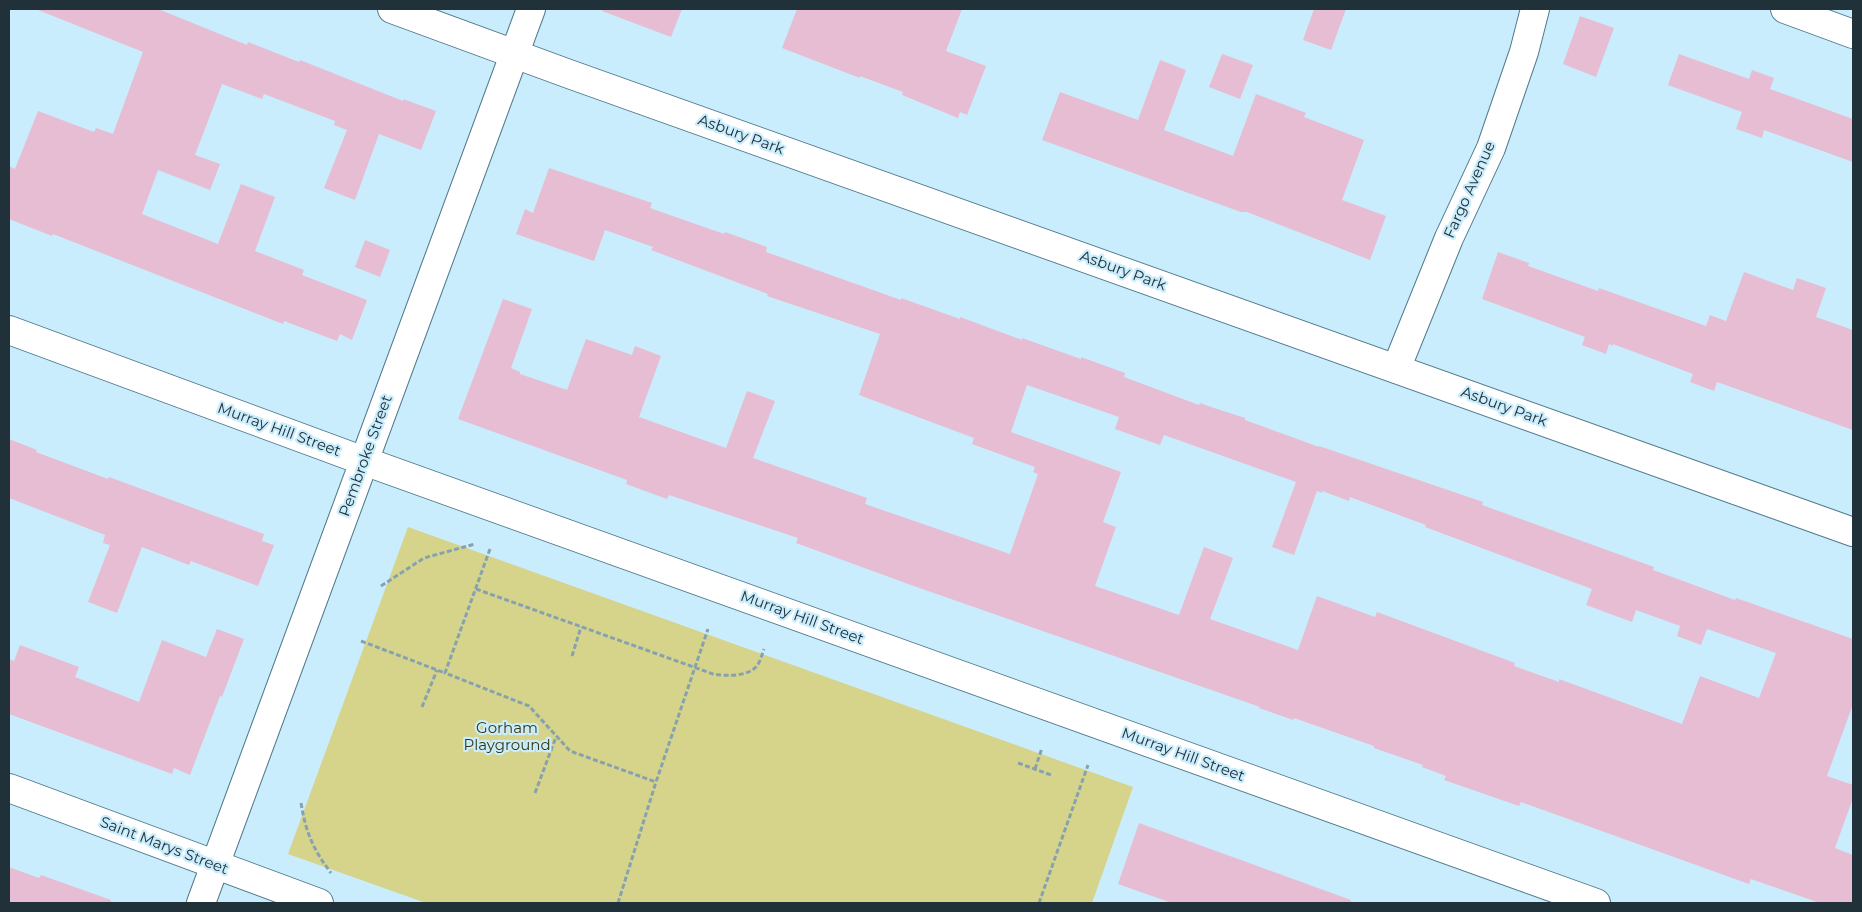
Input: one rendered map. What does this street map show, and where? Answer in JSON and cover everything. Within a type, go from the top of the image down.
[{"type":"street","name":"Asbury Park","points":[[392,9],[1853,532]]},
{"type":"street","name":"Pembroke Street","points":[[200,903],[531,9]]},
{"type":"street","name":"Fargo Avenue","points":[[1396,369],[1449,238],[1490,148],[1524,52],[1535,9]]},
{"type":"street","points":[[1785,9],[1853,34]]},
{"type":"street","name":"Murray Hill Street","points":[[9,330],[364,461],[1596,903]]},
{"type":"street","name":"Saint Marys Street","points":[[9,788],[319,903]]},
{"type":"path","points":[[381,586],[424,558],[475,544]]},
{"type":"path","points":[[445,673],[490,549]]},
{"type":"path","points":[[476,588],[581,628],[713,674],[723,676],[746,672],[756,667],[764,648]]},
{"type":"path","points":[[572,656],[581,628]]},
{"type":"path","points":[[618,903],[656,782],[708,628]]},
{"type":"path","points":[[361,641],[529,706],[570,751],[656,782]]},
{"type":"path","points":[[422,707],[436,670]]},
{"type":"path","points":[[535,793],[556,737]]},
{"type":"path","points":[[1035,769],[1042,748]]},
{"type":"path","points":[[1018,763],[1051,775]]},
{"type":"path","points":[[1040,903],[1088,765]]},
{"type":"path","points":[[301,803],[306,830],[319,857],[331,873]]},
{"type":"green space","name":"Gorham Playground","points":[[408,527],[1133,787],[1092,903],[426,903],[288,854]]},
{"type":"building","points":[[38,9],[158,9],[247,45],[248,42],[299,62],[300,60],[403,101],[403,99],[436,111],[421,150],[379,134],[355,200],[324,188],[347,130],[334,125],[335,121],[264,94],[262,99],[222,84],[195,155],[220,164],[210,190],[158,170],[142,214],[218,244],[241,184],[275,197],[255,251],[304,270],[302,275],[367,300],[352,340],[340,334],[337,341],[284,321],[283,324],[53,234],[52,236],[9,219],[9,166],[15,169],[38,111],[94,132],[96,128],[113,134],[143,52]]},
{"type":"building","points":[[603,9],[682,9],[671,37],[602,11]]},
{"type":"building","points":[[797,9],[962,9],[946,51],[986,66],[967,115],[960,112],[958,118],[902,95],[903,92],[860,76],[860,78],[782,48]]},
{"type":"building","points":[[1314,9],[1346,9],[1331,50],[1303,40]]},
{"type":"building","points":[[1580,16],[1614,28],[1596,77],[1563,64]]},
{"type":"building","points":[[1222,54],[1253,65],[1240,99],[1209,87]]},
{"type":"building","points":[[1679,54],[1749,79],[1752,70],[1774,78],[1770,89],[1853,119],[1853,162],[1764,130],[1762,138],[1736,129],[1742,112],[1668,85]]},
{"type":"building","points":[[1160,60],[1186,70],[1164,130],[1233,156],[1256,94],[1306,113],[1304,117],[1364,140],[1342,200],[1386,216],[1370,260],[1247,212],[1241,212],[1042,140],[1060,92],[1138,120]]},
{"type":"building","points":[[549,168],[652,203],[650,208],[767,247],[766,252],[901,300],[901,298],[960,319],[960,317],[1081,359],[1081,357],[1125,373],[1124,377],[1199,405],[1200,403],[1245,418],[1245,420],[1319,447],[1483,502],[1482,505],[1654,567],[1653,570],[1735,600],[1736,598],[1853,639],[1853,704],[1827,776],[1853,785],[1853,798],[1835,848],[1853,855],[1853,903],[1820,903],[1751,879],[1749,884],[1521,802],[1519,806],[1444,780],[1446,776],[1422,767],[1423,765],[1374,748],[1374,746],[1294,718],[1293,720],[911,585],[796,543],[798,538],[669,495],[667,499],[626,484],[627,480],[458,419],[503,299],[532,309],[511,368],[520,372],[520,374],[567,390],[586,339],[632,355],[635,346],[661,356],[639,417],[726,448],[747,391],[775,401],[753,458],[867,498],[865,504],[1010,554],[1038,474],[1033,472],[1035,467],[972,444],[974,438],[859,395],[880,334],[767,296],[768,294],[651,250],[653,247],[605,230],[594,261],[516,234],[525,209],[533,213]],"holes":[[[1027,385],[1119,417],[1115,429],[1160,445],[1164,435],[1296,482],[1272,547],[1294,555],[1317,491],[1349,501],[1350,497],[1592,589],[1586,605],[1632,622],[1636,610],[1680,626],[1677,636],[1701,645],[1707,629],[1776,653],[1759,698],[1700,676],[1682,724],[1559,679],[1559,682],[1514,666],[1515,663],[1377,612],[1375,617],[1317,596],[1298,650],[1210,619],[1233,558],[1204,547],[1179,615],[1095,586],[1116,527],[1103,522],[1121,472],[1011,432]]]},
{"type":"building","points":[[365,240],[390,250],[380,277],[355,267]]},
{"type":"building","points":[[1498,252],[1529,263],[1528,266],[1598,291],[1599,288],[1706,326],[1710,315],[1726,321],[1744,272],[1793,290],[1797,278],[1826,288],[1816,317],[1853,330],[1853,430],[1717,382],[1714,391],[1690,382],[1693,374],[1613,344],[1613,346],[1609,344],[1606,354],[1582,345],[1585,337],[1482,299]]},
{"type":"building","points":[[9,439],[37,450],[36,452],[108,479],[109,477],[264,534],[262,541],[274,545],[258,586],[191,561],[189,565],[142,547],[117,613],[88,602],[110,545],[103,543],[105,535],[9,498]]},
{"type":"building","points":[[217,629],[244,639],[190,775],[174,768],[172,774],[9,714],[9,659],[14,661],[20,645],[79,667],[75,677],[139,702],[162,640],[206,657]]},
{"type":"building","points":[[1139,823],[1351,900],[1351,903],[1172,903],[1118,884]]},
{"type":"building","points":[[9,867],[39,878],[41,875],[111,900],[111,903],[9,903]]}]
